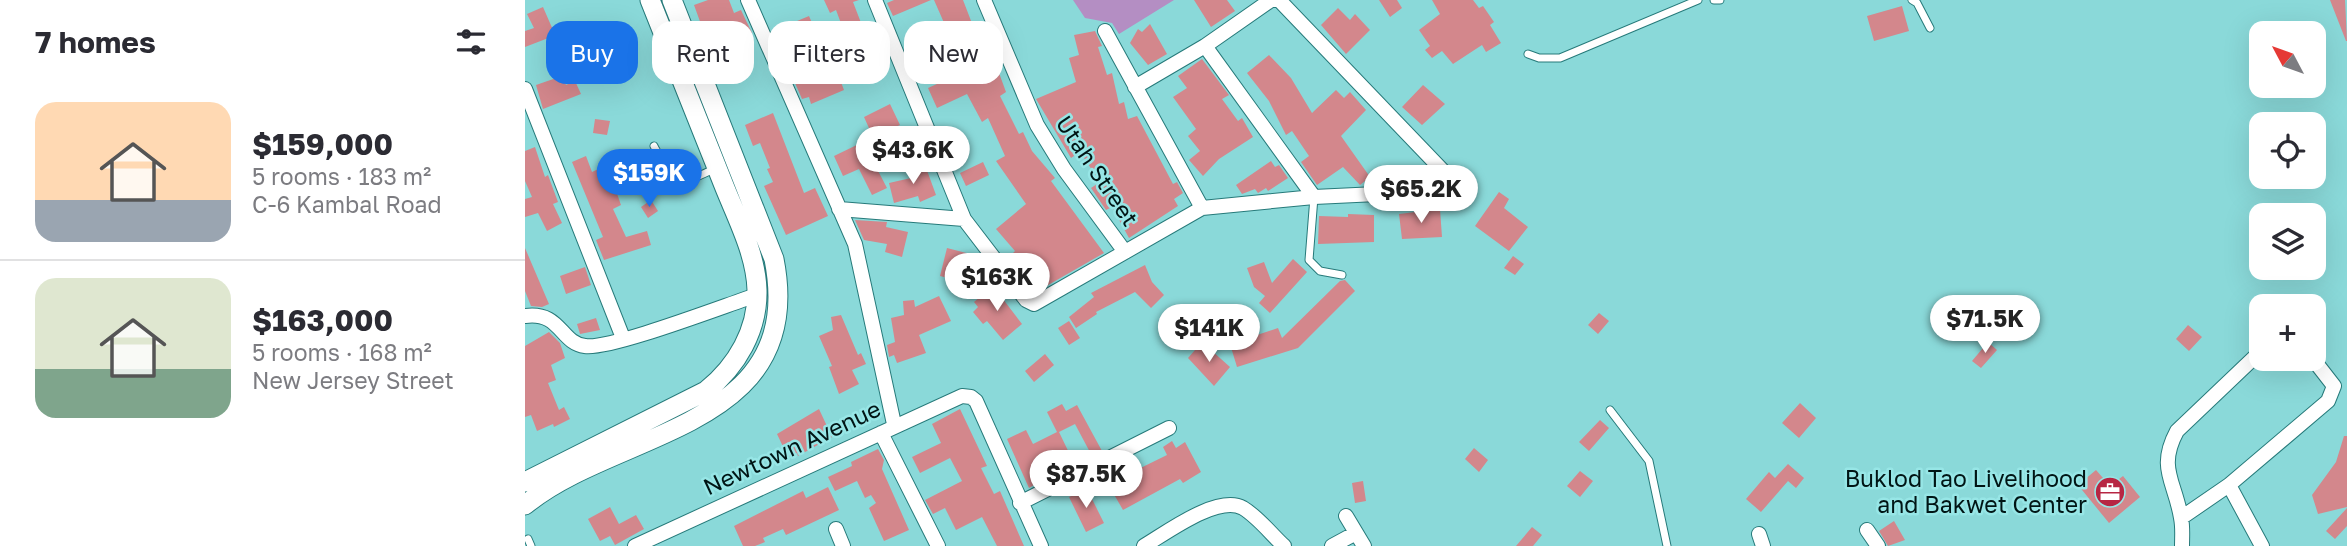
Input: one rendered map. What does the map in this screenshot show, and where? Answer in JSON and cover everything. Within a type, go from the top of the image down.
[{"type":"main road","points":[[525,482],[706,391],[718,381],[747,340],[754,320],[757,295],[755,271],[746,241],[649,0]]},
{"type":"main road","points":[[672,0],[680,21]]},
{"type":"main road","points":[[686,90],[700,84]]},
{"type":"main road","points":[[525,505],[555,486],[716,408],[746,381],[767,348],[778,310],[774,259],[705,84]]},
{"type":"street","points":[[748,0],[855,244],[869,299],[888,428],[938,546]]},
{"type":"street","points":[[876,0],[964,219],[1026,300],[1034,304],[1202,208],[1314,197],[1440,191],[1445,184],[1444,172],[1279,0],[1271,0],[1205,46],[1135,87]]},
{"type":"street","name":"Utah Street","points":[[983,0],[1037,125],[1064,169],[1125,252]]},
{"type":"street","points":[[1105,31],[1202,208]]},
{"type":"street","points":[[1205,46],[1314,197]]},
{"type":"street","points":[[525,89],[623,338]]},
{"type":"street","points":[[839,209],[964,219]]},
{"type":"street","points":[[525,316],[546,317],[579,345],[587,347],[757,295]]},
{"type":"street","points":[[2182,546],[2181,518],[2166,466],[2168,448],[2177,431],[2249,362]]},
{"type":"street","points":[[2181,518],[2229,485],[2328,401],[2334,386],[2322,371]]},
{"type":"street","name":"Newtown Avenue","points":[[635,546],[962,396],[976,401],[1020,503]]},
{"type":"street","points":[[1041,546],[1020,503],[1169,428]]},
{"type":"street","points":[[2229,485],[2262,546]]},
{"type":"street","points":[[1144,546],[1211,508],[1227,504],[1242,508],[1283,546]]},
{"type":"street","points":[[1346,516],[1364,546]]},
{"type":"street","points":[[836,528],[843,546]]},
{"type":"street","points":[[1867,530],[1878,546]]},
{"type":"street","points":[[1332,546],[1356,533]]},
{"type":"lane","points":[[1528,54],[1539,58],[1560,58],[1698,0]]},
{"type":"lane","points":[[1714,0],[1720,0]]},
{"type":"lane","points":[[1912,0],[1930,28]]},
{"type":"lane","points":[[654,146],[669,174],[677,181],[685,183],[717,167]]},
{"type":"lane","points":[[1314,197],[1309,260],[1320,271],[1342,275]]},
{"type":"lane","points":[[1610,411],[1649,461],[1667,546]]},
{"type":"shaded area","points":[[1073,0],[1174,0],[1119,34],[1112,23],[1085,18]]},
{"type":"building","points":[[708,0],[729,0],[734,13],[741,10],[746,21],[700,21],[694,5]]},
{"type":"building","points":[[824,0],[859,0],[853,2],[860,21],[840,21],[836,10],[830,13]]},
{"type":"building","points":[[894,0],[931,0],[893,16],[887,3]]},
{"type":"building","points":[[934,0],[963,0],[971,21],[943,21]]},
{"type":"building","points":[[1194,0],[1227,0],[1235,11],[1211,27]]},
{"type":"building","points":[[1379,0],[1397,0],[1402,8],[1390,17]]},
{"type":"building","points":[[1432,0],[1473,0],[1479,8],[1483,6],[1494,22],[1490,25],[1501,43],[1486,52],[1482,45],[1453,64],[1442,51],[1432,58],[1425,50],[1430,46],[1419,30],[1440,14]]},
{"type":"building","points":[[2330,0],[2345,0],[2347,41],[2346,41]]},
{"type":"building","points":[[1902,6],[1909,31],[1874,41],[1867,16]]},
{"type":"building","points":[[543,7],[549,21],[546,21],[546,39],[525,47],[525,31],[534,28],[527,14]]},
{"type":"building","points":[[1338,8],[1350,20],[1355,14],[1370,30],[1346,54],[1321,25]]},
{"type":"building","points":[[809,16],[811,21],[797,21]]},
{"type":"building","points":[[1150,24],[1167,54],[1148,65],[1130,43],[1138,29],[1142,32]]},
{"type":"building","points":[[1095,31],[1102,46],[1098,47],[1107,75],[1112,73],[1119,104],[1124,102],[1128,119],[1137,116],[1173,184],[1177,182],[1183,193],[1174,199],[1178,206],[1129,238],[1112,207],[1106,210],[1091,188],[1100,182],[1080,152],[1071,158],[1036,99],[1076,82],[1069,58],[1079,55],[1074,35]]},
{"type":"building","points":[[1269,55],[1291,78],[1312,113],[1336,90],[1344,98],[1350,92],[1366,110],[1341,136],[1370,177],[1360,185],[1343,167],[1317,185],[1301,162],[1309,156],[1292,131],[1286,135],[1269,101],[1247,73]]},
{"type":"building","points":[[1202,59],[1229,95],[1222,99],[1238,121],[1242,118],[1253,137],[1219,159],[1203,176],[1189,160],[1200,151],[1188,136],[1196,129],[1173,97],[1187,88],[1178,76]]},
{"type":"building","points":[[546,82],[546,84],[576,84],[581,94],[543,109],[536,85]]},
{"type":"building","points":[[795,84],[842,84],[844,90],[811,104],[809,97],[802,99]]},
{"type":"building","points":[[937,84],[1003,84],[1006,92],[1000,96],[1019,134],[1023,132],[1032,151],[1055,178],[1051,181],[1104,253],[1043,288],[1012,254],[1015,251],[996,229],[1026,204],[996,161],[1005,156],[988,118],[982,122],[967,94],[937,108],[928,88]]},
{"type":"building","points":[[1423,85],[1445,104],[1422,125],[1402,107]]},
{"type":"building","points":[[890,104],[900,125],[873,137],[864,117]]},
{"type":"building","points":[[773,113],[804,193],[815,188],[828,216],[786,235],[764,186],[773,182],[767,169],[770,168],[760,143],[753,146],[745,125]]},
{"type":"building","points":[[595,119],[610,121],[607,135],[593,133]]},
{"type":"building","points":[[863,142],[887,188],[872,195],[859,169],[843,176],[834,156]]},
{"type":"building","points":[[535,147],[545,177],[548,175],[558,202],[553,204],[562,223],[547,231],[538,213],[525,217],[525,199],[532,197],[525,181],[525,151]]},
{"type":"building","points":[[586,156],[592,172],[607,165],[621,205],[613,209],[626,237],[647,231],[651,245],[604,260],[596,240],[603,237],[572,162]]},
{"type":"building","points":[[623,156],[625,169],[613,171],[611,158]]},
{"type":"building","points":[[1271,161],[1275,167],[1279,165],[1288,178],[1268,191],[1266,188],[1258,193],[1255,189],[1242,194],[1236,185]]},
{"type":"building","points":[[983,162],[989,175],[966,186],[960,173]]},
{"type":"building","points":[[925,165],[936,195],[920,202],[918,196],[894,203],[889,183],[911,178],[908,172]]},
{"type":"building","points":[[1499,192],[1509,199],[1504,208],[1528,227],[1509,251],[1475,226]]},
{"type":"building","points":[[651,200],[658,211],[648,218],[641,207]]},
{"type":"building","points":[[1440,209],[1442,237],[1402,239],[1399,214]]},
{"type":"building","points":[[1348,214],[1374,215],[1374,242],[1318,244],[1319,216],[1348,217]]},
{"type":"building","points":[[855,220],[887,222],[886,227],[908,232],[902,257],[885,252],[887,244],[864,240]]},
{"type":"building","points":[[525,248],[549,304],[542,307],[531,306],[525,291]]},
{"type":"building","points":[[947,248],[974,255],[967,283],[940,276]]},
{"type":"building","points":[[1513,256],[1524,264],[1515,275],[1504,268]]},
{"type":"building","points":[[1293,259],[1307,272],[1270,313],[1259,303],[1265,296],[1254,287],[1247,268],[1264,262],[1272,283]]},
{"type":"building","points":[[1145,265],[1152,282],[1164,295],[1151,308],[1135,292],[1096,312],[1097,314],[1076,328],[1069,317],[1094,297],[1091,293]]},
{"type":"building","points":[[585,267],[591,285],[566,294],[560,276]]},
{"type":"building","points":[[1345,280],[1355,291],[1298,348],[1237,367],[1230,344],[1278,328],[1282,338],[1340,281]]},
{"type":"building","points":[[993,286],[1022,324],[1003,340],[987,321],[983,324],[973,312],[978,307],[974,302]]},
{"type":"building","points":[[939,296],[951,321],[919,335],[926,353],[897,363],[894,355],[889,357],[887,345],[895,342],[891,318],[904,315],[903,301],[914,300],[915,307]]},
{"type":"building","points":[[1599,313],[1609,321],[1598,334],[1588,325]]},
{"type":"building","points":[[841,315],[858,355],[861,353],[866,364],[852,370],[859,384],[839,394],[829,367],[832,366],[819,336],[833,330],[831,317]]},
{"type":"building","points":[[596,318],[600,330],[580,334],[577,324]]},
{"type":"building","points":[[1069,321],[1080,338],[1069,345],[1058,328]]},
{"type":"building","points":[[2188,325],[2202,337],[2189,351],[2176,339]]},
{"type":"building","points":[[549,332],[560,343],[565,358],[551,365],[556,380],[548,383],[559,410],[564,407],[570,419],[537,431],[531,415],[525,417],[525,346]]},
{"type":"building","points":[[1202,342],[1230,367],[1214,386],[1188,358]]},
{"type":"building","points":[[1988,342],[1997,350],[1981,368],[1972,361]]},
{"type":"building","points":[[1045,354],[1054,365],[1034,382],[1025,371]]},
{"type":"building","points":[[1800,403],[1816,418],[1799,438],[1782,423]]},
{"type":"building","points":[[1062,404],[1066,411],[1077,405],[1102,451],[1092,456],[1075,424],[1059,432],[1073,461],[1029,488],[1007,439],[1026,430],[1033,444],[1057,432],[1047,412]]},
{"type":"building","points":[[819,409],[832,437],[798,456],[797,453],[788,457],[777,434]]},
{"type":"building","points":[[960,409],[987,466],[981,468],[994,494],[1000,491],[1024,546],[997,546],[982,517],[956,530],[945,508],[933,514],[925,500],[962,481],[950,458],[920,473],[912,457],[941,443],[932,424]]},
{"type":"building","points":[[1600,420],[1609,428],[1589,451],[1579,442]]},
{"type":"building","points":[[2344,436],[2347,436],[2347,507],[2318,514],[2312,495],[2336,462]]},
{"type":"building","points":[[1172,441],[1176,448],[1185,442],[1201,472],[1183,483],[1180,479],[1123,510],[1108,484],[1167,455],[1163,447]]},
{"type":"building","points":[[1474,448],[1488,460],[1479,472],[1465,459]]},
{"type":"building","points":[[878,449],[884,460],[882,469],[909,530],[884,541],[869,508],[876,503],[871,495],[865,498],[857,481],[835,491],[828,477],[852,466],[851,462]]},
{"type":"building","points":[[1788,464],[1804,478],[1796,488],[1788,481],[1761,512],[1746,499],[1769,472],[1775,478]]},
{"type":"building","name":"Buklod Tao Livelihood and Bakwet Center","points":[[2096,470],[2110,486],[2123,476],[2140,497],[2109,523],[2078,485]]},
{"type":"building","points":[[1580,471],[1593,481],[1580,497],[1567,486]]},
{"type":"building","points":[[1363,481],[1366,501],[1355,503],[1352,483]]},
{"type":"building","points":[[828,487],[839,510],[786,535],[783,529],[763,538],[765,542],[755,546],[743,546],[734,526],[803,491],[806,498]]},
{"type":"building","points":[[1087,489],[1104,523],[1086,532],[1069,497]]},
{"type":"building","points":[[610,507],[619,524],[636,515],[644,529],[615,545],[610,536],[600,541],[588,519]]},
{"type":"building","points":[[2347,508],[2347,526],[2335,539],[2326,531]]},
{"type":"building","points":[[1894,521],[1905,540],[1888,546],[1879,531]]},
{"type":"building","points":[[1532,527],[1542,535],[1533,546],[1516,546]]},
{"type":"place","name":"Buklod Tao Livelihood and Bakwet Center","points":[[2110,492]]}]
